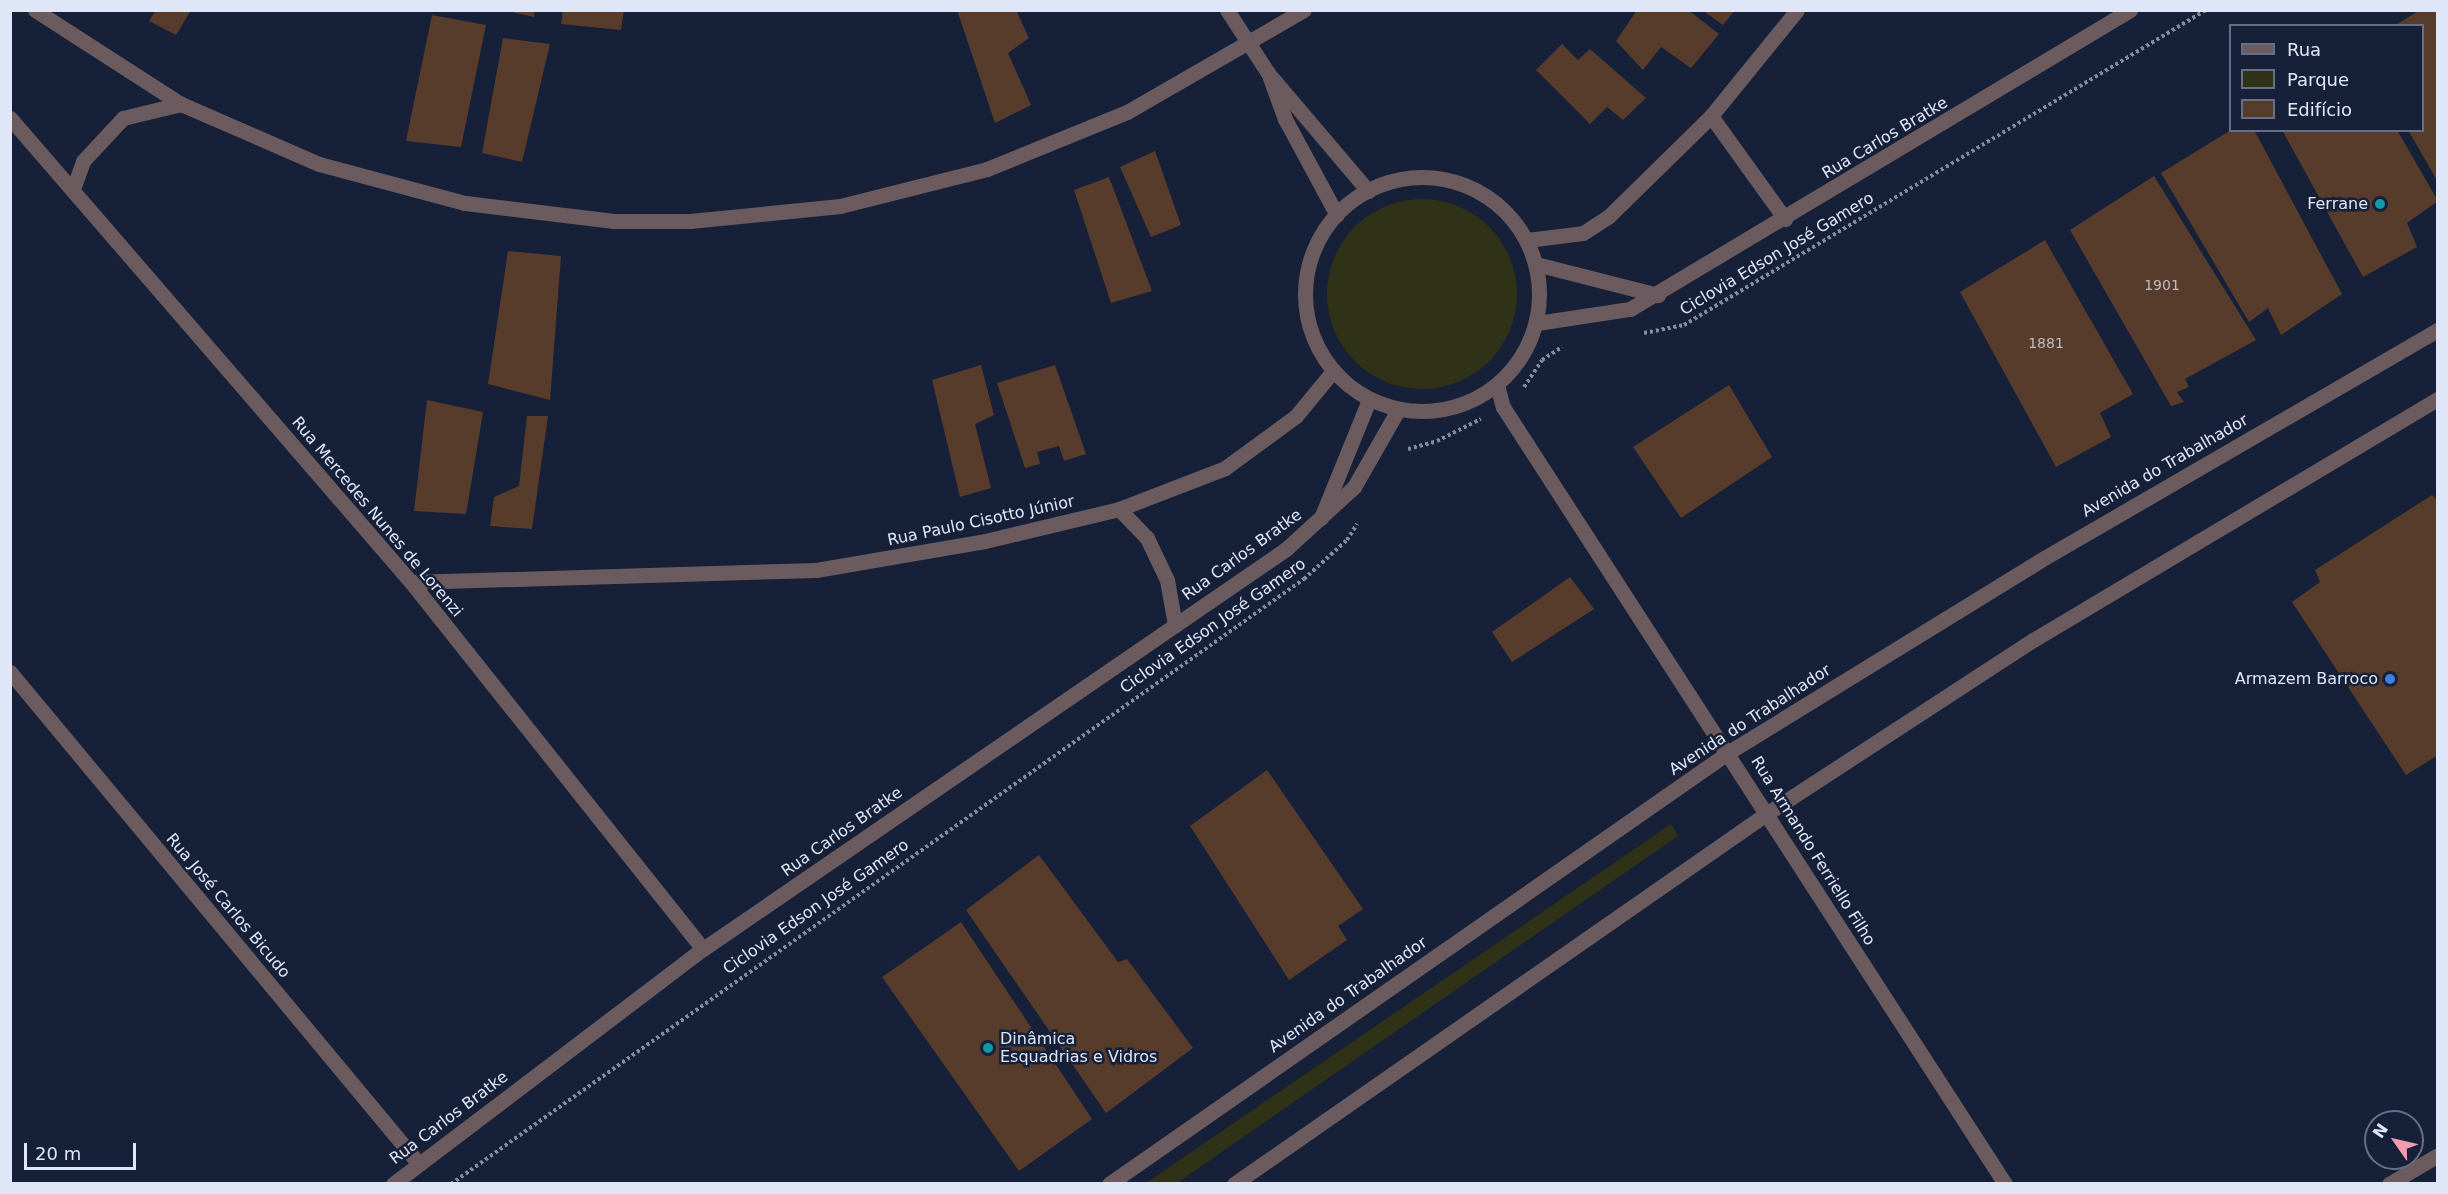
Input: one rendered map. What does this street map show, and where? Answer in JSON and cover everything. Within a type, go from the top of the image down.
[{"type":"street","points":[[35,10],[181,104],[319,164],[391,186],[539,214],[690,221],[840,206],[987,169],[1127,112],[1304,10]]},
{"type":"street","points":[[1227,10],[1268,73],[1368,191]]},
{"type":"street","points":[[1527,240],[1583,233],[1610,216],[1711,116],[1797,10]]},
{"type":"street","name":"Rua Carlos Bratke","points":[[1537,323],[1630,309],[1785,219],[2130,10]]},
{"type":"street","points":[[1268,73],[1285,119],[1337,215]]},
{"type":"street","points":[[73,189],[82,161],[123,118],[181,104]]},
{"type":"street","points":[[1711,116],[1785,219]]},
{"type":"street","name":"Rua Mercedes Nunes de Lorenzi","points":[[10,118],[411,582],[703,949]]},
{"type":"street","points":[[1418,177],[1444,179],[1492,200],[1527,240],[1536,264],[1537,323],[1515,366],[1497,385],[1449,409],[1398,410],[1369,400],[1333,371],[1309,326],[1305,301],[1314,249],[1337,215],[1368,191],[1418,177]]},
{"type":"street","points":[[1536,264],[1658,294]]},
{"type":"street","name":"Avenida do Trabalhador","points":[[1109,1184],[1729,752],[2038,561],[2438,330]]},
{"type":"street","name":"Rua Paulo Cisotto Júnior","points":[[411,582],[816,570],[975,543],[1119,509],[1224,468],[1266,442],[1333,371]]},
{"type":"street","name":"Rua Armando Ferriello Filho","points":[[1497,385],[1503,407],[1729,752],[1766,814],[2005,1184]]},
{"type":"street","points":[[1234,1184],[1766,814],[2033,640],[2438,399]]},
{"type":"street","name":"Rua Carlos Bratke","points":[[1320,521],[1369,400]]},
{"type":"street","name":"Rua Carlos Bratke","points":[[393,1184],[703,949],[1175,625],[1320,521],[1354,486],[1398,410]]},
{"type":"street","points":[[1119,509],[1147,538],[1167,580],[1175,625]]},
{"type":"street","name":"Rua José Carlos Bicudo","points":[[10,672],[419,1164]]},
{"type":"street","points":[[2389,1184],[2438,1155]]},
{"type":"path","name":"Ciclovia Edson José Gamero","points":[[1633,336],[1684,325],[2206,10]]},
{"type":"path","points":[[1399,459],[1405,450],[1437,441],[1516,399],[1542,360],[1566,345]]},
{"type":"path","name":"Ciclovia Edson José Gamero","points":[[451,1184],[1304,579],[1347,540],[1363,514]]},
{"type":"green space","points":[[1422,199],[1449,203],[1475,215],[1489,227],[1501,241],[1513,267],[1517,294],[1513,321],[1501,347],[1489,361],[1475,373],[1449,385],[1422,389],[1395,385],[1369,373],[1355,361],[1343,347],[1331,321],[1327,294],[1331,267],[1343,241],[1355,227],[1369,215],[1395,203]]},
{"type":"green space","points":[[1671,824],[1678,836],[1177,1183],[1146,1183]]},
{"type":"building","points":[[156,10],[191,10],[176,35],[149,21]]},
{"type":"building","points":[[503,10],[535,10],[534,17]]},
{"type":"building","points":[[563,10],[624,10],[621,30],[561,24]]},
{"type":"building","points":[[957,10],[1016,10],[1029,38],[1008,53],[1031,105],[995,123]]},
{"type":"building","points":[[1637,10],[1688,10],[1719,34],[1691,68],[1661,47],[1643,70],[1616,41]]},
{"type":"building","points":[[1702,10],[1735,10],[1723,25]]},
{"type":"building","points":[[2420,10],[2438,10],[2438,182],[2409,132],[2424,132],[2424,24],[2397,24]]},
{"type":"building","points":[[432,15],[486,25],[461,147],[406,141]]},
{"type":"building","points":[[503,38],[550,44],[522,162],[482,153]]},
{"type":"building","points":[[1562,44],[1578,60],[1590,49],[1646,98],[1623,120],[1607,107],[1590,124],[1536,70]]},
{"type":"building","points":[[2229,131],[2255,132],[2342,294],[2281,335],[2268,308],[2249,322],[2161,173]]},
{"type":"building","name":"Ferrane","points":[[2283,132],[2398,132],[2438,201],[2407,223],[2417,247],[2363,277]]},
{"type":"building","points":[[1155,151],[1181,225],[1151,237],[1120,167]]},
{"type":"building","points":[[2154,176],[2256,340],[2185,379],[2189,387],[2177,392],[2184,402],[2171,406],[2070,230]]},
{"type":"building","points":[[1109,177],[1152,291],[1111,303],[1074,190]]},
{"type":"building","points":[[2045,240],[2133,394],[2100,413],[2111,437],[2056,467],[1960,292]]},
{"type":"building","points":[[508,251],[561,256],[550,400],[488,384]]},
{"type":"building","points":[[981,365],[994,415],[975,424],[991,488],[960,497],[932,380]]},
{"type":"building","points":[[1055,365],[1086,454],[1064,461],[1059,446],[1037,452],[1040,464],[1025,468],[997,383]]},
{"type":"building","points":[[1729,385],[1772,457],[1681,518],[1633,447]]},
{"type":"building","points":[[427,400],[483,412],[466,514],[414,511]]},
{"type":"building","points":[[527,416],[548,416],[532,529],[490,526],[494,497],[519,486]]},
{"type":"building","name":"Armazem Barroco","points":[[2432,495],[2438,501],[2438,755],[2406,775],[2292,602],[2320,582],[2315,570]]},
{"type":"building","points":[[1570,577],[1594,609],[1512,662],[1492,632]]},
{"type":"building","points":[[1267,770],[1363,909],[1338,926],[1347,940],[1289,980],[1190,826]]},
{"type":"building","points":[[1039,855],[1118,962],[1127,959],[1193,1048],[1106,1113],[966,910]]},
{"type":"building","name":"Dinâmica Esquadrias e Vidros","points":[[961,922],[1092,1119],[1019,1171],[882,977]]},
{"type":"place","name":"Ferrane","points":[[2380,204]]},
{"type":"place","name":"Armazem Barroco","points":[[2390,679]]},
{"type":"place","name":"Dinâmica Esquadrias e Vidros","points":[[988,1048]]}]
